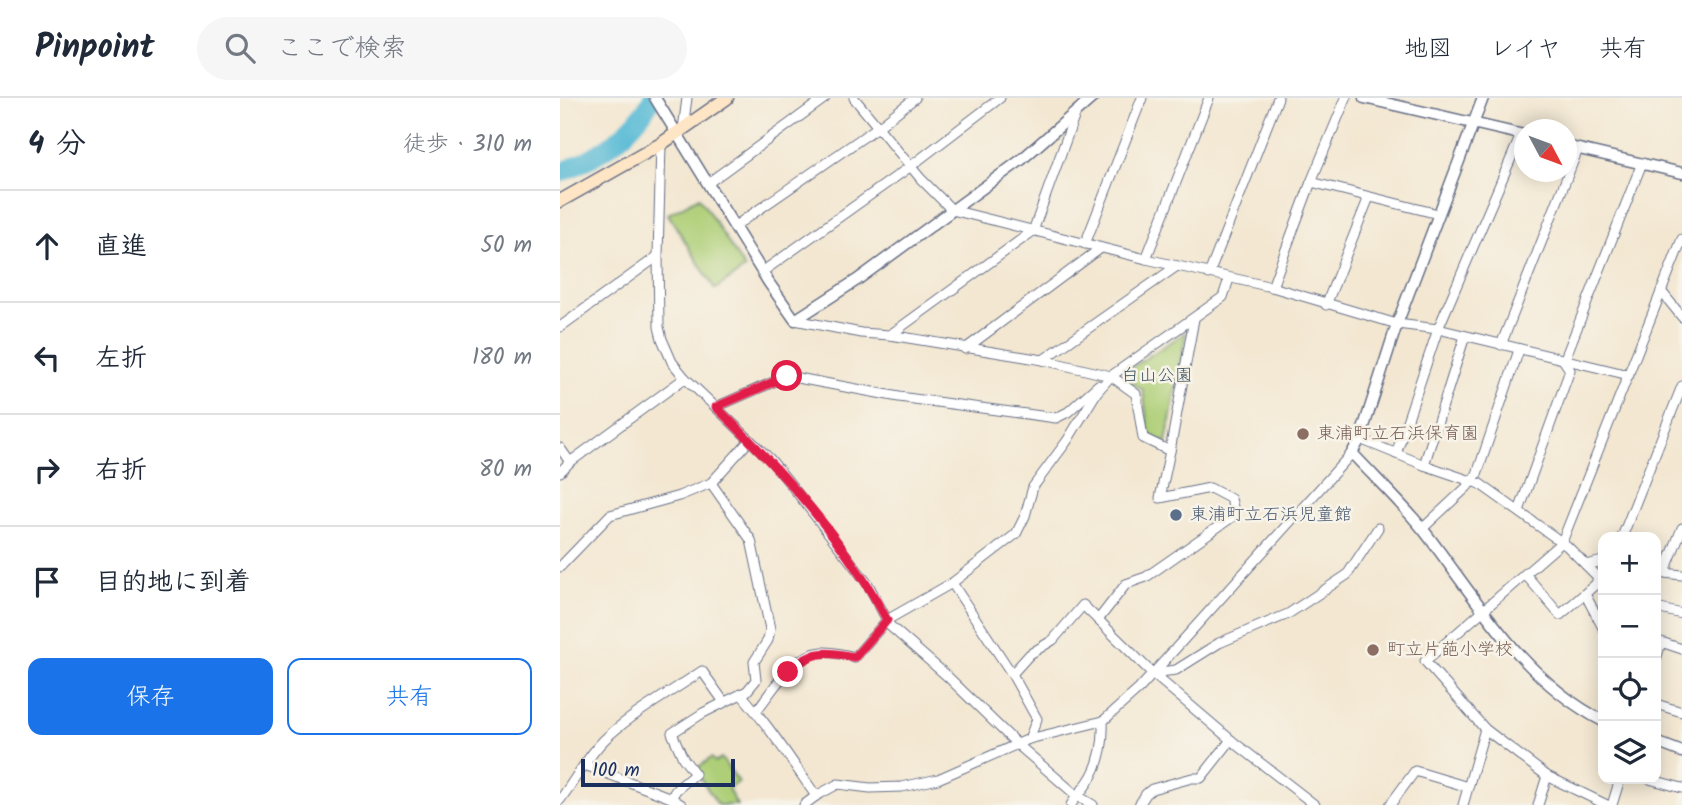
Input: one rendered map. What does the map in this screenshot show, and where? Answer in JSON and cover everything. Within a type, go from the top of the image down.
[{"type":"main road","points":[[560,201],[661,144],[727,98]]},
{"type":"street","points":[[655,98],[678,131],[762,272],[795,320],[850,331],[1043,360],[1111,376],[1136,394],[1143,438],[1170,451]]},
{"type":"street","points":[[678,131],[687,98]]},
{"type":"street","points":[[708,183],[825,98]]},
{"type":"street","points":[[854,98],[952,210],[1229,279],[1272,287],[1397,324],[1438,329],[1629,375]]},
{"type":"street","points":[[735,226],[878,127],[915,98]]},
{"type":"street","points":[[762,272],[911,166],[1000,98]]},
{"type":"street","points":[[795,320],[857,280],[1021,160],[1092,98]]},
{"type":"street","points":[[1085,243],[1142,98]]},
{"type":"street","points":[[1146,259],[1209,98]]},
{"type":"street","points":[[1209,274],[1278,98]]},
{"type":"street","points":[[1272,287],[1346,98]]},
{"type":"street","points":[[1364,98],[1514,133]]},
{"type":"street","points":[[1410,110],[1415,98]]},
{"type":"street","points":[[804,805],[838,784],[870,788],[902,787],[938,779],[1028,739],[1103,720],[1139,689],[1352,453],[1360,439],[1397,324],[1483,98]]},
{"type":"street","points":[[890,335],[1033,231],[1076,113]]},
{"type":"street","points":[[661,144],[659,327],[672,362],[788,481],[868,584],[890,626],[947,676],[1017,744],[1076,795],[1093,805]]},
{"type":"street","points":[[1577,148],[1682,173]]},
{"type":"street","points":[[1396,454],[1438,329],[1514,156]]},
{"type":"street","points":[[1564,361],[1642,163]]},
{"type":"street","points":[[1311,182],[1438,214]]},
{"type":"street","points":[[1501,345],[1559,182]]},
{"type":"street","points":[[1326,305],[1369,197]]},
{"type":"street","points":[[1618,784],[1610,805],[1547,776],[1485,729],[1425,660],[1562,542],[1682,239]]},
{"type":"street","points":[[965,349],[1101,247]]},
{"type":"street","points":[[560,327],[658,256]]},
{"type":"street","points":[[1043,360],[1177,266]]},
{"type":"street","points":[[716,407],[787,376],[899,397],[1056,418],[1068,412],[1111,376],[1223,297],[1229,279]]},
{"type":"street","points":[[1661,291],[1682,317]]},
{"type":"street","points":[[1098,620],[1126,584],[1146,577],[1235,515],[1231,499],[1210,488],[1160,498],[1194,319]]},
{"type":"street","points":[[1424,466],[1465,336]]},
{"type":"street","points":[[1422,529],[1477,474],[1519,350]]},
{"type":"street","points":[[1519,511],[1570,370],[1564,361]]},
{"type":"street","points":[[1081,401],[1094,383],[1097,373]]},
{"type":"street","points":[[757,710],[798,663],[818,652],[855,657],[887,620],[952,583],[1016,534],[1025,516],[1033,487],[1067,441],[1097,392],[1111,376]]},
{"type":"street","points":[[560,472],[685,378]]},
{"type":"street","points":[[1624,532],[1682,386]]},
{"type":"street","points":[[1360,439],[1424,466],[1480,484],[1562,542],[1598,577]]},
{"type":"street","points":[[560,567],[610,515],[679,496],[711,483],[750,440]]},
{"type":"street","points":[[560,448],[570,462]]},
{"type":"street","points":[[1352,453],[1422,529],[1513,650],[1568,700],[1598,718]]},
{"type":"street","points":[[671,798],[676,790],[695,774],[683,758],[672,733],[747,691],[756,680],[754,662],[768,640],[770,629],[751,540],[711,483]]},
{"type":"street","points":[[1152,673],[1176,670],[1219,643],[1287,614],[1347,575],[1378,528]]},
{"type":"street","points":[[1661,571],[1682,528]]},
{"type":"street","points":[[1586,565],[1598,562]]},
{"type":"street","points":[[1661,573],[1682,575]]},
{"type":"street","points":[[1525,574],[1560,615],[1585,594],[1598,588]]},
{"type":"street","points":[[952,583],[1012,674],[1037,719],[1028,739]]},
{"type":"street","points":[[1585,594],[1598,619]]},
{"type":"street","points":[[1012,674],[1030,654],[1053,640],[1083,605],[1152,673],[1231,740],[1315,805]]},
{"type":"street","points":[[1661,609],[1682,614]]},
{"type":"street","points":[[1657,658],[1661,642],[1682,649]]},
{"type":"street","points":[[560,800],[586,765],[589,756],[607,737],[702,671],[724,702]]},
{"type":"street","points":[[741,694],[757,710],[816,796]]},
{"type":"street","points":[[1661,706],[1682,712]]},
{"type":"street","points":[[1071,805],[1076,795],[1088,783],[1100,757],[1104,737],[1103,720]]},
{"type":"street","points":[[1463,805],[1485,729]]},
{"type":"street","points":[[1139,805],[1152,789],[1203,777],[1231,740]]},
{"type":"street","points":[[1661,745],[1682,752]]},
{"type":"street","points":[[586,765],[671,798],[682,805]]},
{"type":"street","points":[[1390,805],[1415,771],[1468,787]]},
{"type":"street","points":[[1538,805],[1547,776]]},
{"type":"street","points":[[1661,782],[1682,788]]},
{"type":"green space","points":[[699,197],[745,269],[715,289],[668,214]]},
{"type":"green space","name":"白山公園","points":[[1186,332],[1166,443],[1149,435],[1143,390],[1120,375]]},
{"type":"green space","points":[[711,758],[715,762],[721,758],[739,782],[728,789],[737,805],[718,805],[695,770]]},
{"type":"waterway","points":[[560,173],[613,143],[634,123],[653,98]]},
{"type":"place","name":"東浦町立石浜保育園","points":[[1303,434]]},
{"type":"place","name":"東浦町立石浜児童館","points":[[1176,515]]},
{"type":"place","name":"町立片葩小学校","points":[[1373,650]]},
{"type":"route","points":[[787,376],[716,407],[770,459],[788,481],[868,584],[887,620],[855,657],[818,652],[806,657],[788,672]]}]
